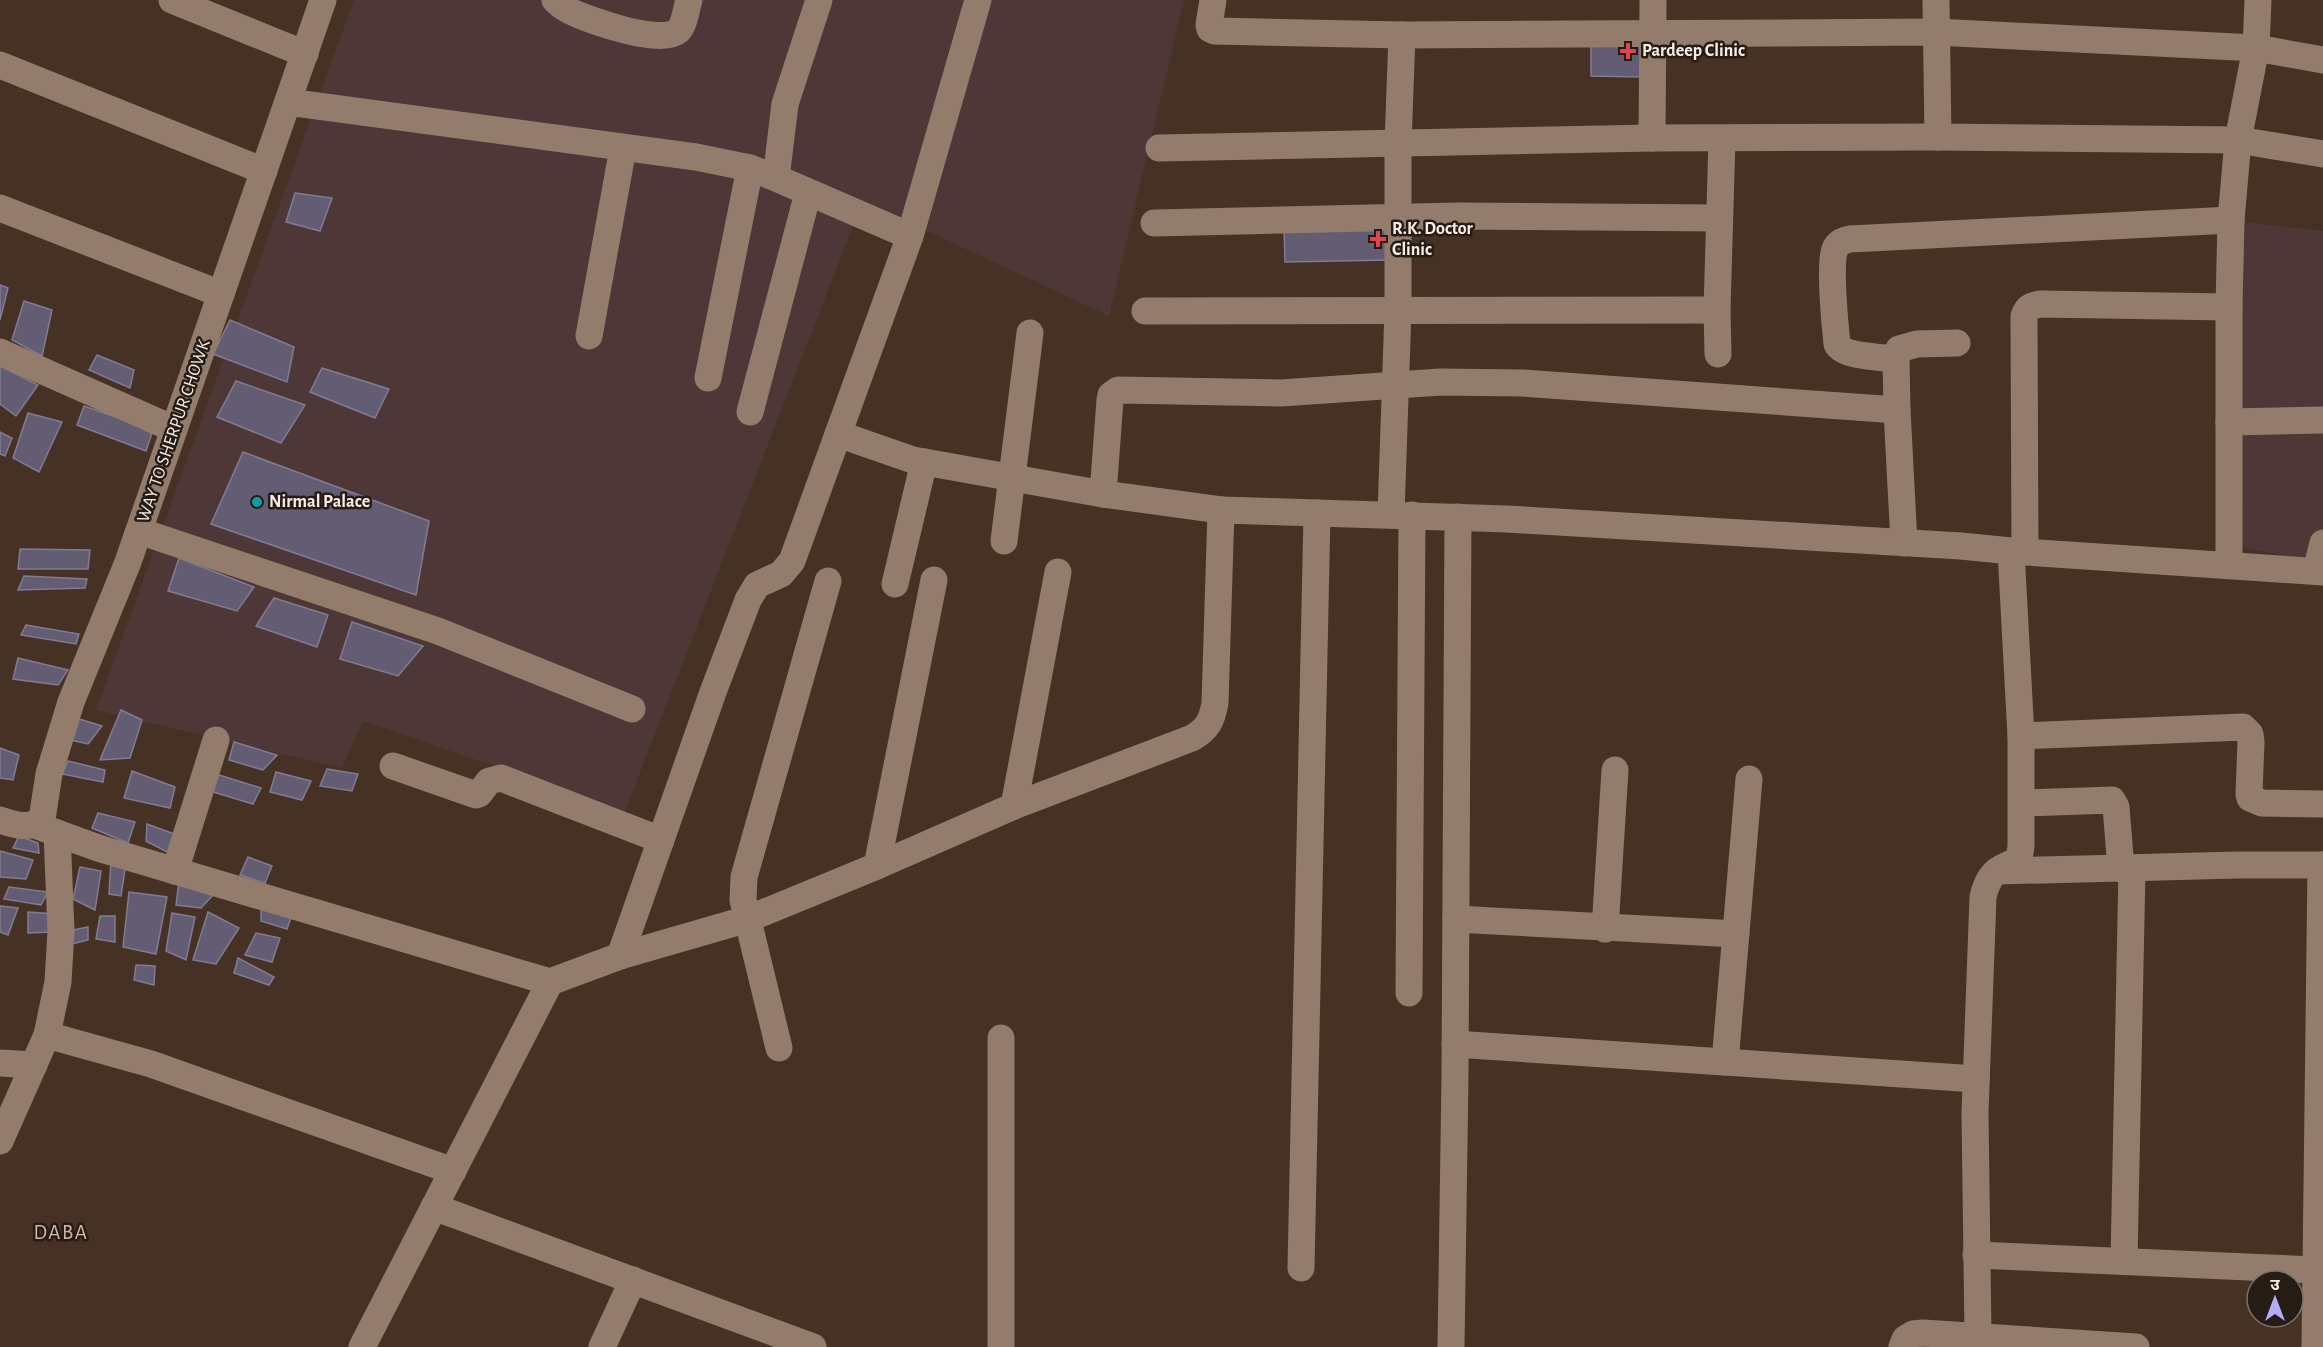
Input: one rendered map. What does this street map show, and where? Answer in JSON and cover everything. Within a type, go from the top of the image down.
[{"type":"street","points":[[172,0],[305,54]]},
{"type":"street","name":"WAY TO SHERPUR CHOWK","points":[[46,829],[42,819],[49,774],[71,702],[139,531],[323,0]]},
{"type":"street","points":[[555,0],[568,10],[606,25],[625,30],[669,35],[678,31],[689,0]]},
{"type":"street","points":[[776,178],[785,104],[819,0]]},
{"type":"street","points":[[620,956],[713,692],[748,600],[757,585],[781,574],[792,561],[910,236],[978,0]]},
{"type":"street","points":[[1214,0],[1209,25],[1214,31],[1402,35],[1936,32],[2256,48],[2323,60]]},
{"type":"street","points":[[1652,138],[1653,0]]},
{"type":"street","points":[[1936,0],[1938,137]]},
{"type":"street","points":[[2229,565],[2231,220],[2238,140],[2256,48],[2258,0]]},
{"type":"street","points":[[1402,35],[1398,144],[1398,310],[1394,385],[1402,515],[1412,568],[1409,993]]},
{"type":"street","points":[[0,65],[264,171]]},
{"type":"street","points":[[288,102],[696,157],[750,168],[910,236]]},
{"type":"street","points":[[1159,148],[1652,138],[1938,137],[2238,140],[2323,154]]},
{"type":"street","points":[[1718,354],[1717,310],[1722,139]]},
{"type":"street","points":[[589,336],[623,148]]},
{"type":"street","points":[[708,378],[750,168]]},
{"type":"street","points":[[750,412],[808,193]]},
{"type":"street","points":[[0,208],[221,294]]},
{"type":"street","points":[[1154,223],[1399,217],[1719,218]]},
{"type":"street","points":[[1896,359],[1848,353],[1839,349],[1833,287],[1834,251],[1840,242],[1850,239],[2231,220]]},
{"type":"street","points":[[1977,1336],[1976,1079],[1983,897],[1985,887],[1996,871],[2012,864],[2020,855],[2022,802],[2018,552],[2024,316],[2026,310],[2031,306],[2040,304],[2229,307]]},
{"type":"street","points":[[1145,311],[1717,310]]},
{"type":"street","points":[[1004,541],[1030,333]]},
{"type":"street","points":[[1905,543],[1896,359],[1899,349],[1907,345],[1957,343]]},
{"type":"street","points":[[0,352],[174,429]]},
{"type":"street","points":[[1103,494],[1110,400],[1111,395],[1118,390],[1281,393],[1441,382],[1584,386],[1897,410]]},
{"type":"street","points":[[2229,422],[2323,420]]},
{"type":"street","points":[[838,434],[924,462],[1103,494],[1221,510],[1458,517],[1905,543],[2320,572],[2323,543]]},
{"type":"street","points":[[895,584],[924,462]]},
{"type":"street","points":[[0,820],[21,826],[46,829],[98,848],[550,982],[620,956],[748,919],[1014,806],[1204,732],[1213,714],[1215,703],[1221,510]]},
{"type":"street","points":[[1301,1268],[1317,513]]},
{"type":"street","points":[[1451,1347],[1458,517]]},
{"type":"street","points":[[139,531],[438,631],[632,709]]},
{"type":"street","points":[[1412,568],[1458,568]]},
{"type":"street","points":[[1014,806],[1058,572]]},
{"type":"street","points":[[779,1048],[743,900],[744,877],[828,580]]},
{"type":"street","points":[[877,866],[933,580]]},
{"type":"street","points":[[2020,736],[2243,727],[2250,734],[2251,742],[2250,798],[2262,803],[2323,804]]},
{"type":"street","points":[[175,871],[216,740]]},
{"type":"street","points":[[393,766],[476,795],[489,781],[501,778],[661,840]]},
{"type":"street","points":[[1605,929],[1615,770]]},
{"type":"street","points":[[1725,1062],[1749,778]]},
{"type":"street","points":[[2022,802],[2112,800],[2116,807],[2127,869],[2124,1261]]},
{"type":"street","points":[[0,1141],[47,1035],[58,982],[61,953],[46,829]]},
{"type":"street","points":[[1996,871],[2322,865],[2315,1347]]},
{"type":"street","points":[[1456,919],[1605,929],[1736,934]]},
{"type":"street","points":[[362,1347],[550,982]]},
{"type":"street","points":[[47,1035],[150,1064],[453,1172]]},
{"type":"street","points":[[1001,1038],[1001,1347]]},
{"type":"street","points":[[1455,1044],[1976,1079]]},
{"type":"street","points":[[0,1063],[34,1065]]},
{"type":"street","points":[[434,1208],[633,1280],[780,1341],[813,1347]]},
{"type":"street","points":[[1976,1254],[2316,1270]]},
{"type":"street","points":[[602,1347],[633,1280]]},
{"type":"street","points":[[1902,1347],[1905,1339],[1913,1334],[2136,1347]]},
{"type":"shaded area","points":[[354,0],[1184,0],[1109,316],[863,201],[625,811],[363,721],[342,768],[96,710]]},
{"type":"shaded area","points":[[2236,221],[2323,231],[2323,562],[2243,548]]},
{"type":"building","points":[[1591,39],[1641,40],[1640,77],[1591,76]]},
{"type":"building","points":[[295,193],[332,198],[320,231],[286,222]]},
{"type":"building","points":[[1389,227],[1390,260],[1285,262],[1284,230]]},
{"type":"building","points":[[0,285],[8,288],[0,320]]},
{"type":"building","points":[[24,301],[52,310],[42,356],[12,340]]},
{"type":"building","points":[[230,320],[294,347],[287,382],[213,354]]},
{"type":"building","points":[[97,355],[134,370],[130,388],[89,370]]},
{"type":"building","points":[[0,366],[38,385],[16,416],[0,404]]},
{"type":"building","points":[[322,368],[389,389],[375,418],[310,392]]},
{"type":"building","points":[[236,381],[305,405],[281,443],[217,417]]},
{"type":"building","points":[[84,406],[153,430],[146,451],[77,425]]},
{"type":"building","points":[[28,413],[62,422],[39,472],[13,458]]},
{"type":"building","points":[[0,432],[12,438],[5,456],[0,454]]},
{"type":"building","points":[[243,452],[429,521],[416,595],[211,524]]},
{"type":"building","points":[[20,549],[90,550],[88,569],[18,569]]},
{"type":"building","points":[[179,558],[254,587],[237,611],[168,591]]},
{"type":"building","points":[[24,576],[87,579],[85,588],[18,590]]},
{"type":"building","points":[[274,598],[328,615],[317,647],[256,626]]},
{"type":"building","points":[[352,622],[423,646],[398,676],[340,659]]},
{"type":"building","points":[[26,625],[79,634],[76,644],[21,635]]},
{"type":"building","points":[[18,658],[68,670],[58,685],[13,679]]},
{"type":"building","points":[[121,710],[142,720],[130,758],[100,760]]},
{"type":"building","points":[[79,719],[102,726],[88,744],[70,740]]},
{"type":"building","points":[[234,742],[277,755],[263,770],[229,760]]},
{"type":"building","points":[[0,748],[19,755],[13,780],[0,778]]},
{"type":"building","points":[[68,761],[105,770],[103,782],[62,774]]},
{"type":"building","points":[[327,769],[358,774],[352,791],[320,786]]},
{"type":"building","points":[[132,771],[175,787],[170,808],[124,798]]},
{"type":"building","points":[[276,772],[311,781],[302,800],[270,792]]},
{"type":"building","points":[[216,774],[261,788],[253,804],[210,791]]},
{"type":"building","points":[[98,813],[135,822],[128,843],[92,828]]},
{"type":"building","points":[[147,824],[177,835],[171,854],[146,841]]},
{"type":"building","points":[[19,836],[38,843],[39,853],[13,848]]},
{"type":"building","points":[[0,851],[33,860],[26,879],[0,877]]},
{"type":"building","points":[[248,857],[272,866],[265,883],[240,875]]},
{"type":"building","points":[[111,860],[126,863],[121,896],[109,894]]},
{"type":"building","points":[[80,867],[101,871],[95,910],[73,899]]},
{"type":"building","points":[[179,881],[217,891],[201,908],[176,905]]},
{"type":"building","points":[[9,887],[48,892],[41,905],[4,899]]},
{"type":"building","points":[[129,892],[167,897],[156,954],[123,947]]},
{"type":"building","points":[[0,906],[18,908],[8,935],[0,932]]},
{"type":"building","points":[[261,908],[292,915],[287,929],[261,921]]},
{"type":"building","points":[[28,912],[56,914],[53,932],[28,933]]},
{"type":"building","points":[[208,912],[239,928],[216,964],[193,960]]},
{"type":"building","points":[[172,913],[195,917],[186,960],[166,951]]},
{"type":"building","points":[[100,916],[115,916],[115,942],[96,939]]},
{"type":"building","points":[[88,927],[88,940],[68,945],[68,931]]},
{"type":"building","points":[[256,933],[280,938],[272,962],[245,955]]},
{"type":"building","points":[[238,958],[274,977],[269,985],[234,973]]},
{"type":"building","points":[[136,965],[155,966],[154,985],[134,980]]},
{"type":"place","name":"Pardeep Clinic","points":[[1628,51]]},
{"type":"place","name":"R.K. Doctor Clinic","points":[[1378,239]]},
{"type":"place","name":"Nirmal Palace","points":[[257,502]]},
{"type":"district","name":"DABA","points":[[61,1232]]}]
